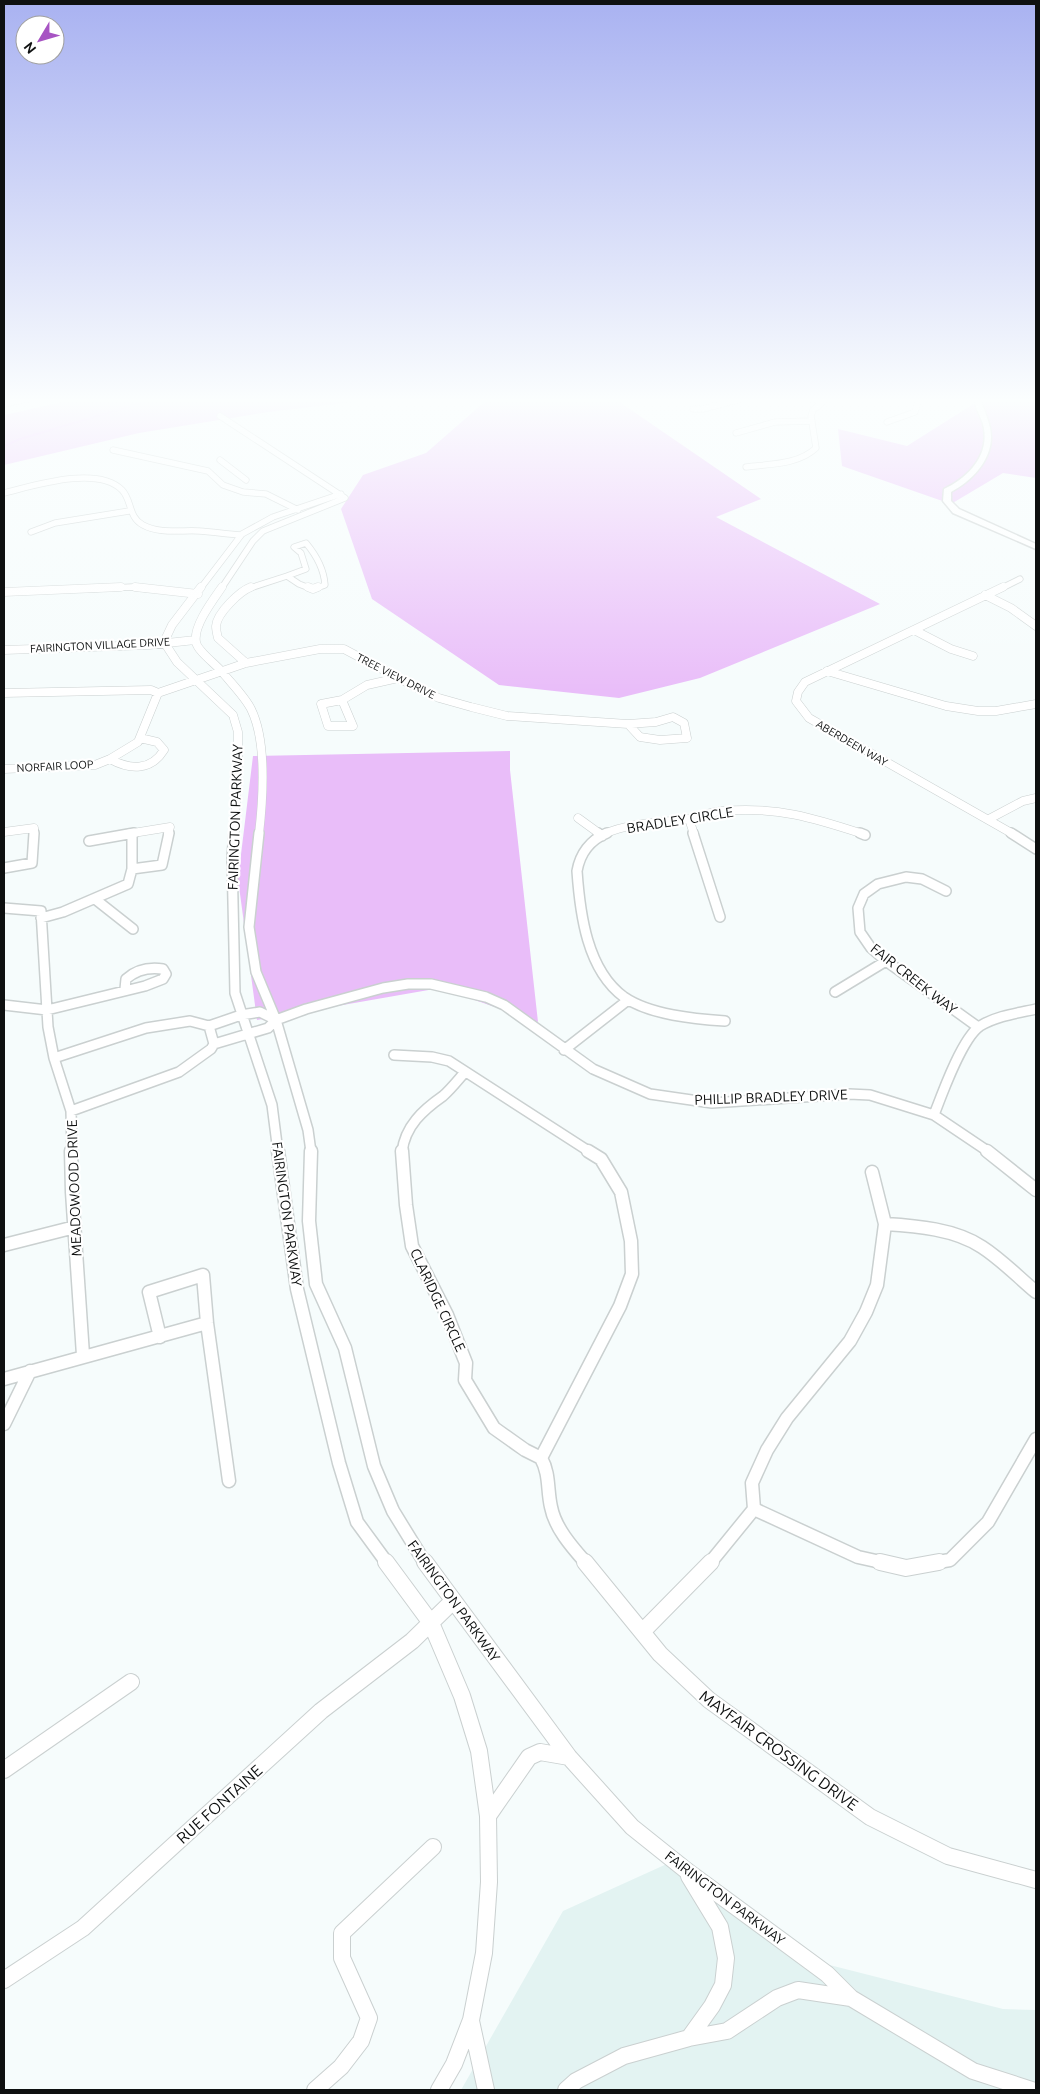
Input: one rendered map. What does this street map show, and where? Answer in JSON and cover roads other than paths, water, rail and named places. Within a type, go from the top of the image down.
[{"type":"street","points":[[124,496],[129,511],[142,524],[156,529],[241,536]]},
{"type":"street","points":[[269,496],[305,514]]},
{"type":"street","points":[[164,642],[172,625],[198,594],[241,536],[273,517],[336,496]]},
{"type":"street","points":[[195,640],[205,612],[253,541],[263,531],[343,500],[344,496]]},
{"type":"street","points":[[947,496],[947,501],[956,511],[1036,547]]},
{"type":"street","points":[[31,532],[55,523],[129,511]]},
{"type":"street","points":[[246,663],[218,638],[216,624],[225,609],[243,590],[306,569],[301,553],[294,546],[306,543],[312,549],[325,578],[325,585],[313,590],[287,576]]},
{"type":"street","name":"ABERDEEN WAY","points":[[1020,578],[805,682],[797,692],[796,699],[800,709],[809,718],[963,807],[989,819],[1036,850]]},
{"type":"street","points":[[4,592],[131,587],[198,594]]},
{"type":"street","points":[[985,595],[1010,608],[1036,626]]},
{"type":"street","points":[[914,630],[951,649],[973,656]]},
{"type":"street","name":"FAIRINGTON VILLAGE DRIVE","points":[[4,650],[149,645],[195,640]]},
{"type":"street","name":"FAIRINGTON PARKWAY","points":[[195,640],[196,645],[222,671],[251,709],[261,743],[261,814],[249,927],[256,972],[276,1020],[308,1130],[311,1154],[309,1221],[316,1284],[344,1348],[374,1466],[393,1511],[423,1560],[569,1757],[632,1827],[687,1871],[827,1974],[850,1998]]},
{"type":"street","name":"FAIRINGTON PARKWAY","points":[[164,642],[177,662],[234,715],[238,732],[238,769],[232,857],[234,993],[272,1105],[297,1289],[344,1480],[357,1522],[431,1623],[462,1696],[479,1751],[488,1816],[489,1882],[484,1953],[471,2020],[454,2064],[439,2090]]},
{"type":"street","name":"TREE VIEW DRIVE","points":[[197,680],[246,663],[320,650],[344,649],[439,698],[507,716],[628,724],[656,722],[672,717],[684,723],[687,738],[660,740],[640,737],[628,724]]},
{"type":"street","points":[[828,671],[946,706],[978,711],[996,711],[1036,704]]},
{"type":"street","points":[[342,700],[353,726],[328,726],[321,704],[342,700],[367,685],[398,678]]},
{"type":"street","points":[[4,693],[151,690],[158,693],[197,680]]},
{"type":"street","points":[[110,759],[126,767],[135,768],[153,762],[160,757],[164,750],[157,742],[140,738],[158,693]]},
{"type":"street","name":"NORFAIR LOOP","points":[[4,770],[95,765],[110,759],[138,742],[140,738]]},
{"type":"street","points":[[989,819],[1023,801],[1036,798]]},
{"type":"street","name":"BRADLEY CIRCLE","points":[[725,1021],[705,1020],[653,1009],[628,1000],[604,976],[594,959],[580,900],[577,871],[581,857],[591,843],[602,836],[628,826],[654,821],[689,819],[711,812],[746,810],[807,816],[865,835]]},
{"type":"street","points":[[578,818],[602,836]]},
{"type":"street","points":[[689,819],[720,917]]},
{"type":"street","points":[[89,841],[132,835],[170,826],[162,865],[132,869]]},
{"type":"street","points":[[4,832],[34,828],[32,863],[4,868]]},
{"type":"street","points":[[4,908],[41,911],[41,918],[63,912],[128,884],[132,869],[132,835]]},
{"type":"street","name":"FAIR CREEK WAY","points":[[946,891],[922,879],[906,877],[878,884],[864,894],[858,908],[860,932],[871,948],[886,961],[978,1027]]},
{"type":"street","points":[[95,899],[133,928]]},
{"type":"street","name":"MEADOWOOD DRIVE","points":[[41,918],[48,1027],[54,1058],[71,1111],[72,1192],[83,1355]]},
{"type":"street","points":[[835,992],[886,961]]},
{"type":"street","name":"PHILLIP BRADLEY DRIVE","points":[[214,1044],[248,1036],[268,1028],[276,1020],[306,1009],[383,988],[408,984],[431,984],[486,997],[504,1005],[564,1050],[593,1069],[650,1094],[712,1103],[850,1094],[870,1095],[934,1115],[986,1150],[1036,1190]]},
{"type":"street","points":[[4,1005],[47,1010],[125,989]]},
{"type":"street","points":[[564,1050],[628,1000]]},
{"type":"street","points":[[934,1115],[944,1087],[959,1057],[978,1027],[1036,1009]]},
{"type":"street","points":[[54,1058],[146,1028],[190,1021],[209,1026],[241,1015],[260,1012],[276,1020]]},
{"type":"street","points":[[71,1111],[179,1072],[211,1049],[214,1044],[209,1026]]},
{"type":"street","points":[[394,1055],[442,1057],[458,1065],[465,1072],[601,1159],[622,1192],[631,1241],[632,1274],[620,1306],[542,1458]]},
{"type":"street","name":"CLARIDGE CIRCLE","points":[[465,1072],[444,1095],[431,1103],[413,1122],[402,1150],[406,1205],[412,1246],[457,1339],[466,1363],[465,1380],[494,1428],[525,1450],[542,1458]]},
{"type":"street","points":[[642,1632],[701,1574],[754,1508],[752,1483],[767,1450],[787,1418],[850,1341],[866,1312],[877,1285],[885,1224],[872,1172]]},
{"type":"street","points":[[885,1224],[904,1225],[944,1232],[981,1246],[1036,1292]]},
{"type":"street","points":[[4,1245],[75,1227]]},
{"type":"street","points":[[160,1337],[149,1292],[203,1275],[207,1323],[229,1481]]},
{"type":"street","points":[[4,1379],[83,1355],[160,1337],[207,1323]]},
{"type":"street","points":[[4,1424],[30,1371]]},
{"type":"street","points":[[754,1508],[858,1557],[906,1568],[950,1560],[988,1522],[1036,1439]]},
{"type":"street","name":"MAYFAIR CROSSING DRIVE","points":[[542,1458],[547,1468],[551,1509],[565,1538],[660,1654],[709,1700],[870,1817],[948,1856],[1036,1880]]},
{"type":"street","name":"RUE FONTAINE","points":[[4,1980],[83,1928],[321,1711],[412,1641],[453,1601]]},
{"type":"street","points":[[4,1770],[131,1682]]},
{"type":"street","points":[[488,1816],[529,1757],[540,1752],[569,1757]]},
{"type":"street","points":[[315,2090],[341,2067],[361,2041],[369,2018],[342,1958],[342,1933],[433,1847]]},
{"type":"street","points":[[687,1871],[720,1927],[726,1958],[723,1985],[712,2006],[689,2038]]},
{"type":"street","points":[[566,2090],[576,2081],[624,2056],[689,2038],[727,2031],[777,1998],[798,1990],[850,1998],[973,2071],[1032,2090]]},
{"type":"street","points":[[471,2020],[486,2090]]}]
